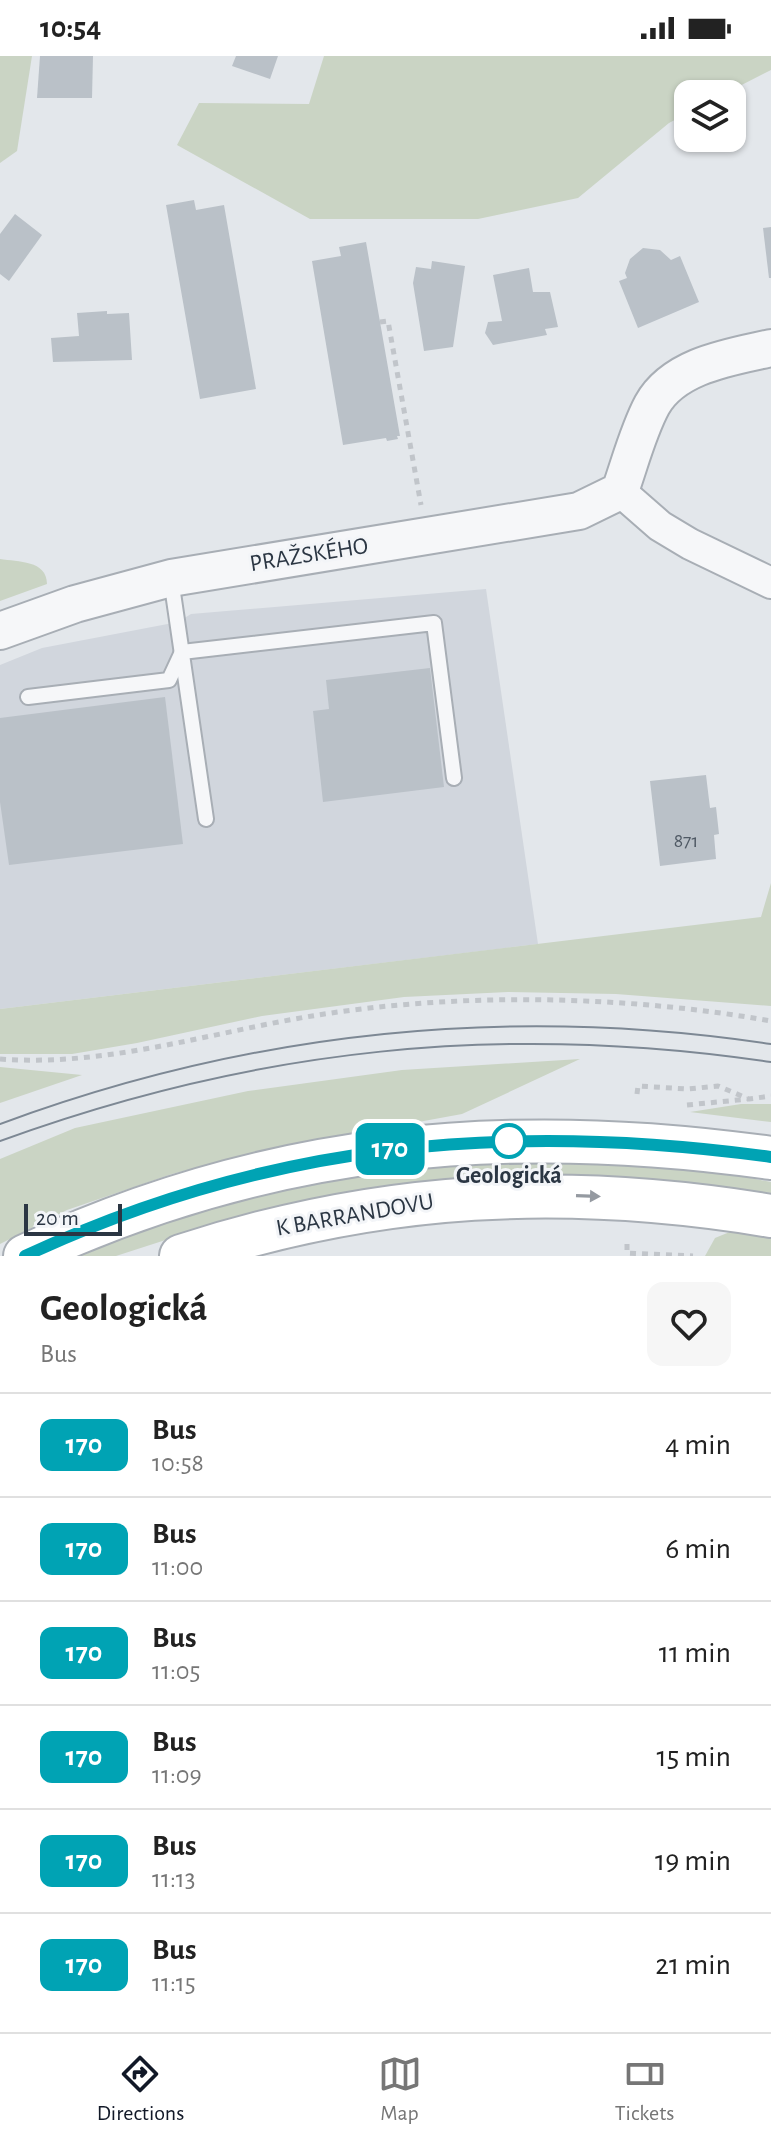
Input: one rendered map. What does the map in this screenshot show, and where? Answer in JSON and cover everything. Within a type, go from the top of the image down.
[{"type":"main road","points":[[25,1256],[117,1216],[198,1190],[305,1163],[401,1148],[484,1141],[573,1139],[654,1144],[771,1158]]},
{"type":"main road","name":"K BARRANDOVU","points":[[181,1256],[289,1225],[377,1208],[461,1198],[604,1197],[675,1202],[771,1216]]},
{"type":"street","points":[[771,348],[685,373],[666,387],[652,404],[620,491],[660,526],[771,583]]},
{"type":"street","name":"PRAŽSKÉHO","points":[[0,631],[75,604],[171,578],[579,511],[620,491]]},
{"type":"lane","points":[[171,578],[206,819]]},
{"type":"lane","points":[[182,652],[434,623],[454,778]]},
{"type":"lane","points":[[28,697],[169,680],[182,652]]},
{"type":"path","points":[[380,322],[388,321],[423,514]]},
{"type":"path","points":[[0,1059],[81,1059],[140,1051],[220,1032],[392,1006],[541,1000],[719,1011],[771,1021]]},
{"type":"path","points":[[637,1094],[638,1086],[688,1089],[718,1086],[749,1099]]},
{"type":"path","points":[[687,1105],[771,1096]]},
{"type":"path","points":[[627,1244],[627,1253],[693,1256]]},
{"type":"shaded area","points":[[486,589],[538,944],[0,1009],[0,665],[42,648],[178,622],[191,614]]},
{"type":"green space","points":[[0,56],[32,56],[17,151],[0,163]]},
{"type":"green space","points":[[324,56],[771,56],[771,70],[746,83],[746,80],[674,80],[674,120],[578,198],[478,219],[310,219],[177,145],[199,103],[309,104]]},
{"type":"green space","points":[[0,559],[37,566],[46,576],[47,584],[0,601]]},
{"type":"green space","points":[[771,883],[771,1006],[616,994],[508,992],[404,997],[262,1016],[72,1054],[0,1054],[0,1009],[761,917]]},
{"type":"green space","points":[[580,1059],[462,1114],[260,1151],[172,1174],[67,1210],[0,1244],[0,1159],[75,1128],[248,1091],[402,1070]]},
{"type":"green space","points":[[0,1067],[82,1075],[0,1103]]},
{"type":"green space","points":[[741,1104],[771,1104],[771,1122],[690,1112]]},
{"type":"green space","points":[[585,1159],[715,1171],[771,1182],[771,1193],[646,1178],[549,1174],[460,1179],[359,1191],[249,1213],[116,1256],[70,1256],[217,1206],[281,1188],[406,1167]]},
{"type":"green space","points":[[737,1229],[771,1235],[771,1256],[705,1256],[715,1238]]},
{"type":"building","points":[[40,56],[93,56],[92,98],[37,98]]},
{"type":"building","points":[[236,56],[278,56],[270,79],[232,66]]},
{"type":"building","points":[[194,200],[196,210],[224,205],[256,389],[200,399],[166,205]]},
{"type":"building","points":[[15,214],[42,235],[9,281],[0,274],[0,234]]},
{"type":"building","points":[[771,227],[771,278],[769,278],[763,228]]},
{"type":"building","points":[[366,242],[400,436],[387,441],[386,438],[343,445],[312,261],[341,256],[339,247]]},
{"type":"building","points":[[643,248],[660,250],[671,260],[680,256],[699,302],[638,328],[619,281],[627,278],[625,273],[630,259]]},
{"type":"building","points":[[432,261],[465,266],[453,347],[424,351],[413,283],[416,267],[431,269]]},
{"type":"building","points":[[529,268],[533,292],[550,292],[558,327],[545,329],[547,335],[493,345],[485,333],[488,322],[502,321],[493,275]]},
{"type":"building","points":[[107,311],[107,314],[129,313],[132,360],[53,362],[51,338],[79,336],[77,313]]},
{"type":"building","points":[[430,668],[444,787],[323,802],[313,711],[329,709],[326,680]]},
{"type":"building","points":[[165,697],[183,844],[9,865],[0,802],[0,718]]},
{"type":"building","points":[[706,775],[710,808],[716,807],[719,834],[714,835],[716,859],[660,866],[650,781]]},
{"type":"tram line","points":[[0,1124],[94,1092],[189,1067],[284,1047],[380,1034],[477,1027],[574,1027],[672,1032],[771,1044]]},
{"type":"tram line","points":[[0,1141],[95,1109],[190,1084],[285,1065],[381,1052],[477,1045],[573,1044],[671,1050],[771,1062]]},
{"type":"bus line","name":"170","points":[[25,1256],[117,1216],[198,1190],[318,1160],[381,1151],[442,1144],[573,1139],[771,1157]]},
{"type":"place","name":"Geologická","points":[[509,1141]]}]
